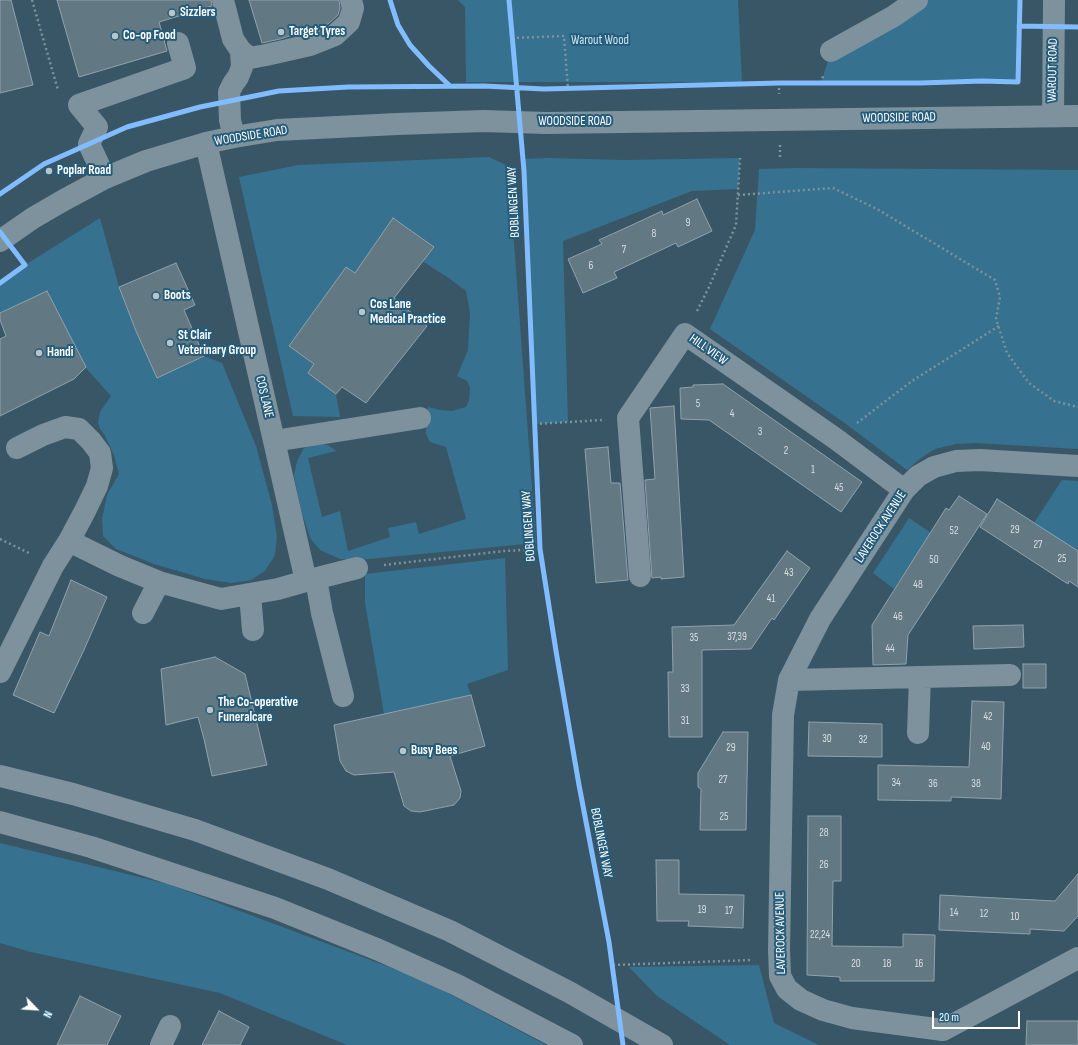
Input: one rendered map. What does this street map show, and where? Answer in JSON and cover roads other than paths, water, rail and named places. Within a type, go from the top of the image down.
[{"type":"highway","points":[[0,776],[73,794],[195,830],[328,879],[450,932],[569,992],[662,1045]]},
{"type":"highway","points":[[0,822],[91,846],[275,908],[379,950],[457,984],[572,1045]]},
{"type":"street","points":[[223,0],[233,39],[241,51],[250,58],[310,45],[335,35],[349,22],[353,8],[351,0]]},
{"type":"street","points":[[831,51],[894,16],[917,0]]},
{"type":"street","name":"WAROUT ROAD","points":[[1053,116],[1054,0]]},
{"type":"street","points":[[105,178],[89,144],[97,127],[79,105],[185,68],[178,43]]},
{"type":"street","points":[[234,137],[230,120],[229,92],[242,67],[241,51]]},
{"type":"street","name":"WOODSIDE ROAD","points":[[0,241],[33,218],[105,178],[146,162],[206,143],[234,137],[284,130],[484,121],[546,123],[1078,116]]},
{"type":"street","name":"COS LANE","points":[[206,143],[274,441],[311,580],[322,613],[343,696]]},
{"type":"street","name":"HILL VIEW","points":[[640,576],[628,418],[685,334],[836,439],[904,490]]},
{"type":"street","points":[[274,441],[420,418]]},
{"type":"street","points":[[0,672],[52,566],[69,541],[97,486],[102,468],[100,453],[92,440],[79,429],[66,427],[43,435],[17,448]]},
{"type":"street","name":"LAVEROCK AVENUE","points":[[1078,466],[980,460],[956,461],[934,466],[918,476],[904,490],[820,619],[789,680],[783,715],[780,976],[787,989],[801,1000],[823,1010],[852,1018],[947,1037],[1078,958]]},
{"type":"street","points":[[69,541],[120,566],[159,582],[221,599],[278,589],[357,568]]},
{"type":"street","points":[[143,613],[159,582]]},
{"type":"street","points":[[250,594],[253,630]]},
{"type":"street","points":[[789,680],[1010,675]]},
{"type":"street","points":[[918,733],[920,677]]},
{"type":"place","name":"Sizzlers","points":[[172,13]]},
{"type":"place","name":"Target Tyres","points":[[281,32]]},
{"type":"place","name":"Co-op Food","points":[[115,36]]},
{"type":"place","name":"Poplar Road","points":[[49,171]]},
{"type":"place","name":"Boots","points":[[156,296]]},
{"type":"place","name":"Cos Lane Medical Practice","points":[[362,312]]},
{"type":"place","name":"St Clair Veterinary Group","points":[[170,343]]},
{"type":"place","name":"Handi","points":[[39,353]]},
{"type":"place","name":"The Co-operative Funeralcare","points":[[210,710]]},
{"type":"place","name":"Busy Bees","points":[[403,751]]},
{"type":"park label","name":"Warout Wood","points":[[600,41]]}]
